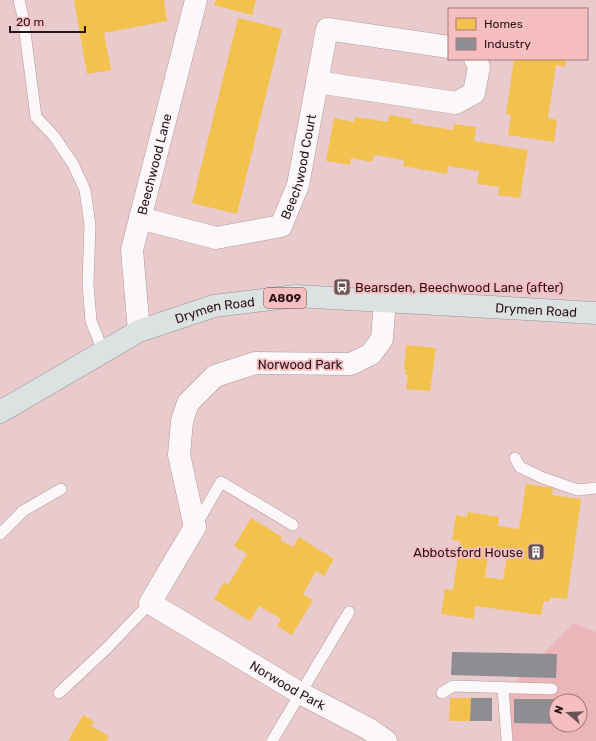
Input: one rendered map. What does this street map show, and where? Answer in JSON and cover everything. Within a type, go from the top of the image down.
[{"type":"main road","name":"Drymen Road","points":[[0,412],[139,331],[214,306],[296,296],[596,313]]},
{"type":"street","name":"Beechwood Lane","points":[[139,331],[132,250],[196,0]]},
{"type":"street","name":"Beechwood Court","points":[[140,218],[216,238],[281,226],[298,185],[328,29],[448,47]]},
{"type":"street","points":[[317,82],[456,103],[474,93],[479,67],[476,60]]},
{"type":"street","name":"Norwood Park","points":[[195,527],[179,455],[182,421],[188,403],[198,391],[215,376],[255,363],[351,364],[371,354],[382,339],[385,300]]},
{"type":"street","points":[[150,603],[195,527]]},
{"type":"street","name":"Norwood Park","points":[[150,603],[300,693],[369,729],[386,741]]},
{"type":"lane","points":[[19,0],[23,17],[36,117],[54,136],[73,164],[85,190],[90,225],[88,284],[91,321],[103,351]]},
{"type":"lane","points":[[515,458],[520,467],[543,478],[578,490],[596,488]]},
{"type":"lane","points":[[195,527],[221,482],[293,526]]},
{"type":"lane","points":[[0,534],[23,510],[61,489]]},
{"type":"lane","points":[[59,694],[105,650],[150,603]]},
{"type":"lane","points":[[272,741],[349,612]]},
{"type":"lane","points":[[442,693],[453,686],[552,689]]},
{"type":"lane","points":[[503,688],[507,741]]},
{"type":"shaded area","points":[[574,623],[596,632],[596,741],[503,741],[498,699]]},
{"type":"building: Homes","points":[[74,0],[164,0],[167,21],[104,33],[111,70],[87,74]]},
{"type":"building: Homes","points":[[216,0],[256,0],[252,15],[214,5]]},
{"type":"building: Homes","points":[[238,18],[282,29],[237,214],[192,203]]},
{"type":"building: Homes","points":[[514,60],[566,60],[565,67],[556,65],[548,118],[557,120],[554,142],[508,135],[511,115],[506,114]]},
{"type":"building: Homes","points":[[389,115],[412,119],[411,123],[453,130],[454,124],[476,127],[474,141],[528,150],[520,198],[498,195],[499,187],[477,184],[479,171],[448,166],[447,174],[403,166],[404,160],[374,155],[372,162],[351,158],[350,165],[326,161],[334,118],[354,122],[355,117],[388,122]]},
{"type":"building: Homes","points":[[406,345],[436,348],[430,391],[406,389],[408,375],[405,375],[406,369],[404,369]]},
{"type":"building: Homes","name":"Abbotsford House","points":[[526,484],[553,488],[552,495],[581,499],[567,599],[550,597],[549,602],[544,601],[541,615],[475,606],[474,619],[441,614],[445,589],[453,590],[460,541],[452,540],[456,515],[467,517],[468,512],[499,517],[498,526],[519,529]],"holes":[[[489,551],[507,554],[503,580],[485,577]]]},
{"type":"building: Homes","points":[[251,518],[282,537],[280,540],[293,547],[299,537],[334,559],[324,576],[316,571],[303,594],[313,600],[292,635],[277,626],[281,619],[259,606],[250,621],[214,599],[224,582],[228,585],[247,554],[234,546]]},
{"type":"building: Homes","points":[[450,698],[471,698],[470,721],[449,721]]},
{"type":"building: Homes","points":[[83,715],[94,721],[91,726],[109,736],[106,741],[68,741]]},
{"type":"building: Industry","points":[[452,652],[557,654],[556,678],[451,675]]},
{"type":"building: Industry","points":[[471,698],[492,698],[492,721],[470,721]]},
{"type":"building: Industry","points":[[514,699],[548,699],[548,724],[514,723]]},
{"type":"place","name":"Bearsden, Beechwood Lane (after)","points":[[342,287]]},
{"type":"place","name":"Abbotsford House","points":[[536,552]]}]
